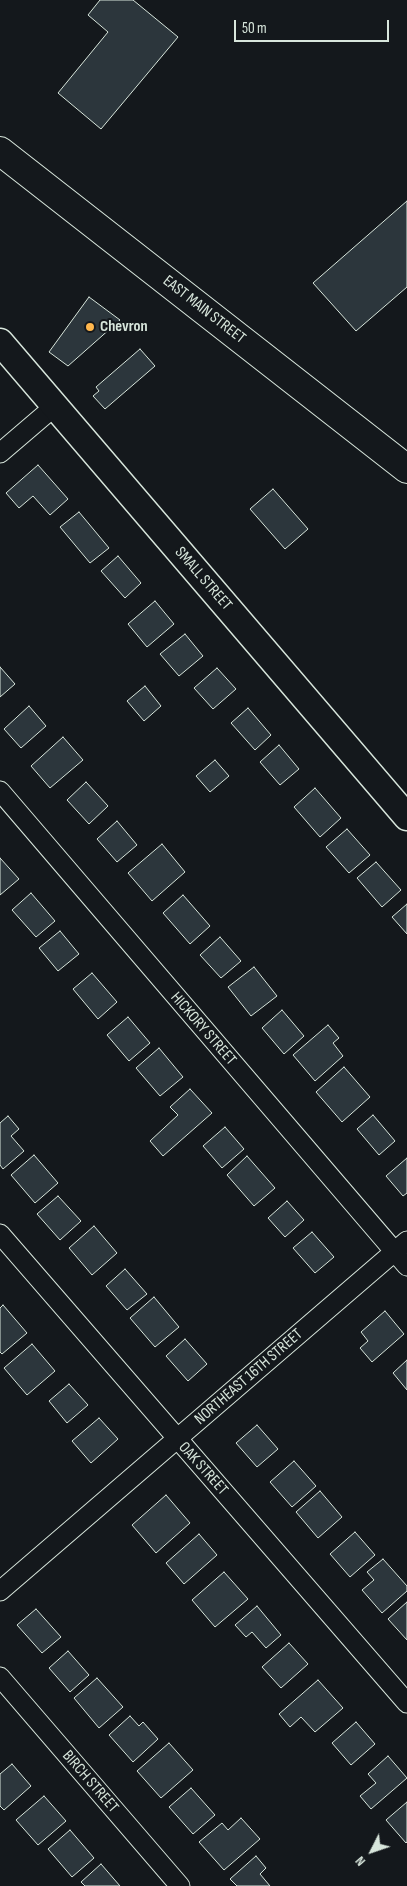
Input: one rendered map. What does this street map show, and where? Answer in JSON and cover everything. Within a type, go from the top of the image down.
[{"type":"main road","name":"EAST MAIN STREET","points":[[0,151],[404,462]]},
{"type":"street","name":"SMALL STREET","points":[[0,342],[407,817]]},
{"type":"street","points":[[0,453],[55,406]]},
{"type":"street","name":"HICKORY STREET","points":[[0,791],[401,1246],[407,1266]]},
{"type":"street","name":"OAK STREET","points":[[0,1234],[407,1703]]},
{"type":"street","name":"NORTHEAST 16TH STREET","points":[[0,1591],[401,1246]]},
{"type":"street","name":"BIRCH STREET","points":[[0,1677],[180,1886]]},
{"type":"building","points":[[100,0],[133,0],[178,37],[101,129],[58,93],[108,32],[88,15]]},
{"type":"building","points":[[407,201],[407,287],[356,331],[313,283]]},
{"type":"building","name":"Chevron","points":[[89,297],[120,320],[68,366],[49,352]]},
{"type":"building","points":[[140,349],[155,366],[105,409],[93,396],[99,391],[96,387]]},
{"type":"building","points":[[38,465],[68,499],[50,515],[33,496],[19,508],[6,493]]},
{"type":"building","points":[[273,489],[308,529],[285,549],[250,509]]},
{"type":"building","points":[[79,512],[109,548],[90,563],[60,527]]},
{"type":"building","points":[[118,556],[141,583],[125,598],[101,571]]},
{"type":"building","points":[[155,601],[174,624],[147,647],[128,624]]},
{"type":"building","points":[[185,634],[203,656],[179,676],[160,654]]},
{"type":"building","points":[[0,667],[15,684],[0,697]]},
{"type":"building","points":[[217,668],[236,689],[213,709],[194,688]]},
{"type":"building","points":[[145,686],[161,706],[144,721],[127,701]]},
{"type":"building","points":[[29,706],[46,726],[21,748],[4,729]]},
{"type":"building","points":[[248,708],[271,735],[255,750],[231,723]]},
{"type":"building","points":[[63,737],[83,760],[50,788],[31,766]]},
{"type":"building","points":[[279,745],[299,769],[280,785],[260,762]]},
{"type":"building","points":[[215,760],[229,776],[210,792],[196,776]]},
{"type":"building","points":[[86,782],[108,806],[89,824],[67,800]]},
{"type":"building","points":[[315,788],[341,818],[320,837],[294,807]]},
{"type":"building","points":[[117,821],[137,845],[117,862],[97,839]]},
{"type":"building","points":[[347,829],[370,855],[349,873],[326,847]]},
{"type":"building","points":[[162,844],[185,872],[152,901],[128,873]]},
{"type":"building","points":[[0,858],[19,879],[0,895]]},
{"type":"building","points":[[376,862],[401,890],[382,907],[357,878]]},
{"type":"building","points":[[31,893],[55,921],[36,937],[12,910]]},
{"type":"building","points":[[183,895],[210,926],[190,944],[163,913]]},
{"type":"building","points":[[407,904],[407,934],[392,917]]},
{"type":"building","points":[[60,931],[79,954],[58,971],[39,948]]},
{"type":"building","points":[[220,937],[241,961],[221,978],[200,955]]},
{"type":"building","points":[[254,967],[277,996],[251,1016],[228,987]]},
{"type":"building","points":[[92,973],[117,1002],[98,1019],[73,989]]},
{"type":"building","points":[[282,1010],[304,1036],[284,1054],[262,1028]]},
{"type":"building","points":[[128,1017],[150,1043],[129,1061],[107,1035]]},
{"type":"building","points":[[328,1025],[339,1038],[333,1043],[343,1056],[315,1081],[293,1055]]},
{"type":"building","points":[[159,1048],[183,1077],[160,1096],[136,1068]]},
{"type":"building","points":[[344,1067],[370,1097],[342,1122],[316,1092]]},
{"type":"building","points":[[190,1089],[212,1113],[163,1156],[150,1141],[178,1115],[170,1107]]},
{"type":"building","points":[[373,1115],[395,1141],[379,1155],[357,1129]]},
{"type":"building","points":[[8,1116],[19,1129],[11,1136],[24,1151],[3,1169],[0,1165],[0,1123]]},
{"type":"building","points":[[225,1127],[244,1149],[222,1168],[203,1146]]},
{"type":"building","points":[[34,1155],[58,1183],[35,1203],[11,1175]]},
{"type":"building","points":[[247,1156],[275,1188],[254,1206],[227,1175]]},
{"type":"building","points":[[407,1158],[407,1193],[403,1196],[386,1176]]},
{"type":"building","points":[[58,1196],[81,1221],[60,1240],[37,1214]]},
{"type":"building","points":[[287,1201],[304,1220],[285,1237],[268,1218]]},
{"type":"building","points":[[94,1226],[117,1253],[92,1275],[69,1248]]},
{"type":"building","points":[[312,1232],[334,1257],[315,1273],[293,1248]]},
{"type":"building","points":[[125,1269],[147,1294],[127,1310],[106,1286]]},
{"type":"building","points":[[154,1297],[179,1327],[155,1347],[130,1318]]},
{"type":"building","points":[[3,1305],[27,1333],[2,1354],[0,1352],[0,1308]]},
{"type":"building","points":[[385,1311],[404,1334],[372,1362],[360,1348],[368,1341],[361,1332]]},
{"type":"building","points":[[185,1339],[207,1364],[188,1381],[166,1356]]},
{"type":"building","points":[[32,1344],[55,1371],[27,1395],[4,1368]]},
{"type":"building","points":[[407,1360],[407,1390],[393,1373]]},
{"type":"building","points":[[69,1384],[88,1405],[67,1423],[49,1401]]},
{"type":"building","points":[[99,1418],[118,1439],[91,1463],[72,1441]]},
{"type":"building","points":[[257,1425],[278,1449],[257,1467],[236,1443]]},
{"type":"building","points":[[294,1461],[316,1486],[292,1507],[270,1482]]},
{"type":"building","points":[[320,1491],[342,1517],[318,1538],[296,1512]]},
{"type":"building","points":[[166,1495],[190,1523],[156,1553],[132,1525]]},
{"type":"building","points":[[355,1532],[375,1555],[350,1577],[330,1554]]},
{"type":"building","points":[[199,1534],[217,1555],[184,1584],[166,1563]]},
{"type":"building","points":[[383,1559],[407,1586],[407,1591],[382,1613],[362,1590],[374,1580],[367,1572]]},
{"type":"building","points":[[224,1572],[248,1599],[215,1627],[192,1600]]},
{"type":"building","points":[[407,1602],[407,1640],[388,1619]]},
{"type":"building","points":[[257,1606],[281,1635],[266,1648],[252,1632],[246,1637],[235,1625]]},
{"type":"building","points":[[36,1609],[61,1637],[42,1653],[17,1625]]},
{"type":"building","points":[[289,1643],[308,1664],[281,1688],[262,1667]]},
{"type":"building","points":[[68,1651],[89,1675],[70,1692],[49,1668]]},
{"type":"building","points":[[97,1678],[123,1707],[99,1728],[74,1698]]},
{"type":"building","points":[[318,1680],[343,1708],[315,1732],[301,1717],[290,1727],[279,1714]]},
{"type":"building","points":[[130,1716],[139,1726],[143,1722],[158,1739],[133,1762],[109,1735]]},
{"type":"building","points":[[356,1722],[375,1744],[351,1765],[332,1743]]},
{"type":"building","points":[[169,1743],[193,1770],[161,1798],[137,1771]]},
{"type":"building","points":[[388,1756],[407,1778],[371,1809],[360,1796],[376,1783],[368,1774]]},
{"type":"building","points":[[12,1764],[31,1786],[4,1810],[0,1806],[0,1774]]},
{"type":"building","points":[[191,1788],[215,1815],[193,1834],[169,1807]]},
{"type":"building","points":[[44,1796],[66,1821],[38,1845],[16,1820]]},
{"type":"building","points":[[407,1802],[407,1842],[406,1843],[386,1820]]},
{"type":"building","points":[[241,1818],[260,1839],[224,1870],[199,1842],[222,1823],[228,1830]]},
{"type":"building","points":[[70,1830],[94,1858],[72,1877],[48,1849]]},
{"type":"building","points":[[256,1856],[266,1868],[260,1874],[270,1886],[237,1886],[230,1879]]},
{"type":"building","points":[[101,1864],[120,1886],[85,1886],[81,1882]]},
{"type":"place","name":"Chevron","points":[[90,327]]}]
